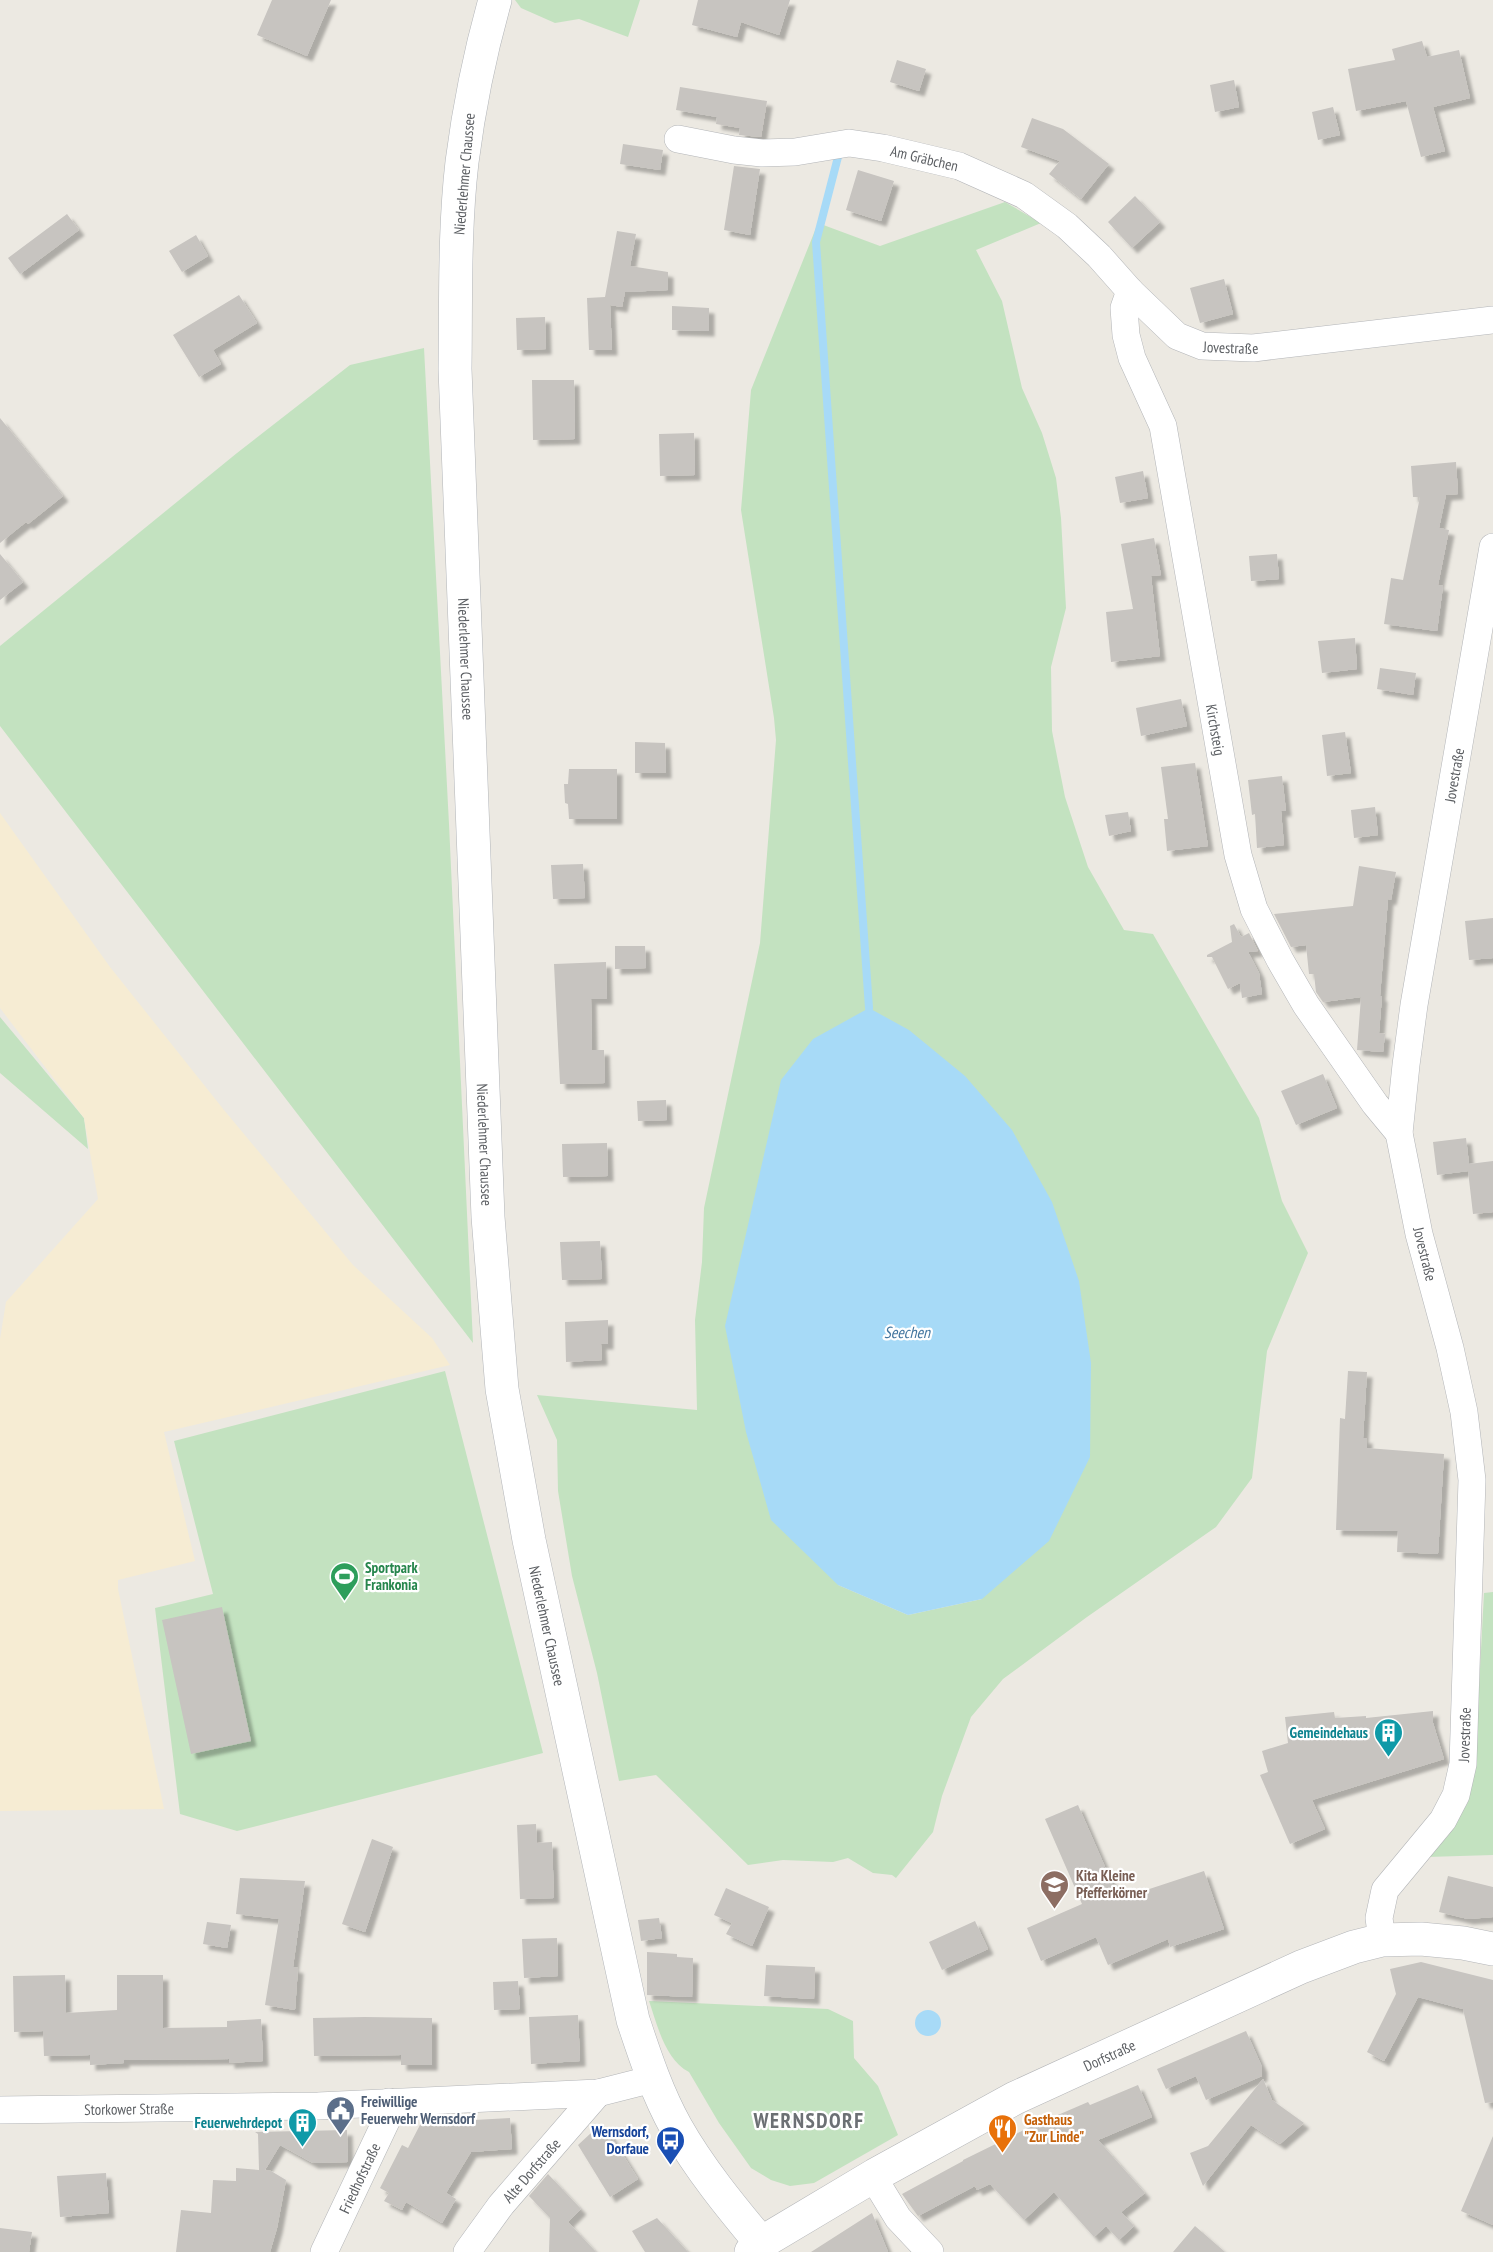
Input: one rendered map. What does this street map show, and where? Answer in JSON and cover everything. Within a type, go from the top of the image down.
[{"type":"main road","name":"Niederlehmer Chaussee","points":[[495,0],[471,99],[462,164],[455,369],[483,1098],[494,1307],[501,1389],[529,1540],[626,1995],[653,2079],[675,2126],[756,2248]]},
{"type":"main road","name":"Dorfstraße","points":[[756,2248],[873,2176],[1005,2103],[1301,1967],[1354,1947],[1382,1940],[1421,1939],[1463,1943],[1493,1949]]},
{"type":"street","name":"Am Gräbchen","points":[[678,139],[762,153],[795,152],[849,143],[883,148],[958,166],[1024,195],[1067,226],[1099,256],[1130,291]]},
{"type":"street","name":"Jovestraße","points":[[1130,291],[1177,336],[1202,346],[1253,348],[1493,320]]},
{"type":"street","name":"Kirchsteig","points":[[1130,291],[1124,308],[1126,335],[1132,358],[1163,426],[1238,855],[1254,909],[1306,1005],[1375,1104],[1399,1133]]},
{"type":"street","name":"Jovestraße","points":[[1382,1940],[1379,1918],[1385,1890],[1443,1820],[1456,1795],[1463,1764],[1472,1480],[1464,1412],[1450,1348],[1419,1234],[1399,1133],[1414,1005],[1493,547]]},
{"type":"street","name":"Storkower Straße","points":[[0,2110],[318,2106],[598,2093],[653,2079]]},
{"type":"street","name":"Alte Dorfstraße","points":[[467,2252],[501,2205],[598,2093]]},
{"type":"street","name":"Friedhofstraße","points":[[324,2252],[389,2115],[389,2102]]},
{"type":"street","points":[[873,2176],[898,2218],[930,2252]]},
{"type":"green space","points":[[515,0],[640,0],[628,37],[579,19],[555,23],[521,8]]},
{"type":"green space","points":[[1005,202],[1041,223],[976,250],[1002,301],[1022,388],[1042,433],[1056,478],[1061,518],[1066,608],[1051,667],[1052,731],[1065,797],[1088,867],[1124,930],[1153,934],[1259,1118],[1282,1201],[1308,1253],[1267,1351],[1252,1478],[1216,1527],[1003,1679],[971,1717],[942,1796],[933,1832],[896,1878],[892,1875],[873,1873],[848,1858],[833,1862],[783,1860],[748,1865],[656,1775],[619,1781],[597,1673],[572,1576],[558,1491],[557,1440],[537,1395],[697,1410],[695,1320],[702,1262],[704,1208],[760,943],[776,740],[741,510],[751,390],[818,223],[880,246]],"holes":[[[838,1585],[982,1599],[908,1615]]]},
{"type":"green space","points":[[424,348],[473,1343],[0,726],[0,646],[237,453],[350,365]]},
{"type":"green space","points":[[0,1017],[84,1118],[88,1149],[0,1073]]},
{"type":"green space","name":"Sportpark Frankonia","points":[[445,1371],[543,1753],[237,1831],[180,1814],[155,1608],[213,1594],[174,1441]]},
{"type":"green space","points":[[1493,1592],[1493,1855],[1427,1857],[1447,1837],[1467,1804],[1475,1764],[1484,1593]]},
{"type":"green space","points":[[649,2001],[828,2009],[853,2021],[854,2058],[878,2086],[898,2135],[814,2183],[790,2186],[771,2180],[751,2168],[719,2123],[689,2072],[674,2059],[663,2041]]},
{"type":"sand","points":[[0,813],[110,967],[224,1110],[353,1265],[432,1338],[450,1365],[164,1432],[195,1561],[118,1580],[118,1589],[164,1809],[0,1811],[0,1339],[6,1302],[98,1199],[84,1118],[0,1008]]},
{"type":"water","name":"Seechen","points":[[869,1008],[909,1030],[965,1076],[1012,1130],[1052,1202],[1079,1281],[1091,1363],[1090,1457],[1049,1541],[982,1599],[908,1615],[838,1585],[771,1520],[746,1432],[725,1326],[781,1080],[813,1039]]},
{"type":"water","points":[[928,2010],[937,2014],[941,2023],[937,2032],[928,2036],[919,2032],[915,2023],[919,2014]]},
{"type":"building","points":[[272,0],[331,0],[307,56],[257,35]]},
{"type":"building","points":[[698,0],[790,0],[779,35],[741,22],[737,37],[692,25]]},
{"type":"building","points":[[1422,41],[1427,57],[1459,50],[1470,98],[1433,107],[1445,151],[1421,157],[1406,101],[1356,111],[1348,69],[1395,60],[1392,49]]},
{"type":"building","points":[[897,60],[926,69],[919,91],[890,82]]},
{"type":"building","points":[[1234,80],[1239,107],[1215,112],[1210,85]]},
{"type":"building","points":[[680,87],[767,101],[761,137],[739,135],[740,128],[716,124],[717,117],[676,110]]},
{"type":"building","points":[[1333,107],[1340,135],[1318,140],[1312,112]]},
{"type":"building","points":[[1032,118],[1063,129],[1109,164],[1081,199],[1049,174],[1060,161],[1021,147]]},
{"type":"building","points":[[623,144],[663,150],[660,170],[620,164]]},
{"type":"building","points":[[734,166],[760,169],[750,235],[724,230]]},
{"type":"building","points":[[858,170],[894,181],[881,221],[846,210]]},
{"type":"building","points":[[1135,196],[1160,222],[1132,248],[1108,222]]},
{"type":"building","points":[[67,214],[79,230],[20,274],[8,258]]},
{"type":"building","points":[[617,231],[636,234],[630,266],[668,272],[668,290],[625,292],[622,307],[610,305],[612,350],[589,350],[587,298],[605,297]]},
{"type":"building","points":[[196,235],[208,256],[182,272],[169,251]]},
{"type":"building","points":[[1224,279],[1233,314],[1200,323],[1190,288]]},
{"type":"building","points":[[239,295],[257,323],[213,350],[221,364],[199,377],[173,335]]},
{"type":"building","points":[[672,306],[709,308],[709,331],[672,330]]},
{"type":"building","points":[[545,317],[546,349],[517,350],[516,318]]},
{"type":"building","points":[[532,380],[574,380],[575,439],[533,440]]},
{"type":"building","points":[[0,418],[63,496],[0,543]]},
{"type":"building","points":[[694,433],[695,475],[660,476],[659,434]]},
{"type":"building","points":[[1456,462],[1458,494],[1446,495],[1439,528],[1449,530],[1438,585],[1443,586],[1437,631],[1384,624],[1391,578],[1403,580],[1420,497],[1413,497],[1411,466]]},
{"type":"building","points":[[1143,471],[1148,498],[1120,503],[1115,477]]},
{"type":"building","points":[[1154,538],[1161,575],[1151,576],[1160,656],[1111,662],[1106,612],[1133,609],[1121,544]]},
{"type":"building","points":[[0,554],[23,582],[0,600]]},
{"type":"building","points":[[1277,554],[1279,579],[1251,581],[1249,556]]},
{"type":"building","points":[[1355,638],[1357,669],[1322,673],[1318,641]]},
{"type":"building","points":[[1380,668],[1416,673],[1413,695],[1377,689]]},
{"type":"building","points":[[1181,699],[1187,726],[1141,736],[1136,708]]},
{"type":"building","points":[[1345,732],[1351,773],[1327,776],[1322,735]]},
{"type":"building","points":[[635,742],[665,743],[666,773],[635,773]]},
{"type":"building","points":[[1195,763],[1208,846],[1167,851],[1164,819],[1168,819],[1161,767]]},
{"type":"building","points":[[569,769],[617,769],[617,819],[569,819],[564,784],[568,784]]},
{"type":"building","points":[[1282,776],[1286,811],[1281,811],[1284,845],[1257,848],[1255,814],[1252,815],[1248,780]]},
{"type":"building","points":[[1375,807],[1378,835],[1354,838],[1351,810]]},
{"type":"building","points":[[1128,812],[1131,831],[1109,836],[1105,815]]},
{"type":"building","points":[[583,864],[585,898],[553,899],[551,865]]},
{"type":"building","points":[[1359,866],[1396,872],[1391,900],[1388,899],[1380,996],[1382,996],[1379,1033],[1385,1034],[1383,1052],[1357,1050],[1361,997],[1323,1002],[1316,992],[1314,974],[1309,974],[1306,945],[1291,947],[1274,914],[1353,906]]},
{"type":"building","points":[[1493,918],[1493,958],[1469,960],[1465,921]]},
{"type":"building","points":[[1234,924],[1241,937],[1249,933],[1258,951],[1248,952],[1259,973],[1262,994],[1242,998],[1240,983],[1228,989],[1212,957],[1207,957],[1232,942],[1230,926]]},
{"type":"building","points":[[615,946],[645,946],[646,968],[615,969]]},
{"type":"building","points":[[606,962],[607,999],[591,999],[592,1050],[604,1050],[605,1083],[560,1084],[554,964]]},
{"type":"building","points":[[1323,1074],[1337,1108],[1296,1125],[1281,1091]]},
{"type":"building","points":[[666,1100],[667,1120],[638,1121],[637,1101]]},
{"type":"building","points":[[1466,1138],[1469,1164],[1493,1161],[1493,1212],[1473,1214],[1468,1171],[1437,1175],[1433,1142]]},
{"type":"building","points":[[607,1143],[608,1176],[563,1177],[562,1144]]},
{"type":"building","points":[[600,1241],[602,1279],[562,1280],[560,1242]]},
{"type":"building","points":[[608,1320],[608,1344],[601,1344],[602,1360],[566,1362],[565,1322]]},
{"type":"building","points":[[1348,1371],[1367,1372],[1363,1438],[1367,1438],[1367,1448],[1444,1454],[1438,1554],[1397,1552],[1398,1531],[1336,1530],[1340,1418],[1345,1419]]},
{"type":"building","points":[[222,1607],[251,1741],[191,1754],[162,1620]]},
{"type":"building","points":[[1433,1711],[1433,1723],[1444,1759],[1312,1800],[1325,1829],[1290,1844],[1260,1775],[1268,1772],[1262,1751],[1288,1743],[1285,1717],[1334,1712],[1335,1718],[1366,1716],[1366,1718]]},
{"type":"building","points":[[1078,1805],[1119,1899],[1204,1871],[1224,1929],[1170,1947],[1168,1939],[1108,1965],[1096,1937],[1041,1961],[1027,1928],[1082,1904],[1045,1819]]},
{"type":"building","points":[[536,1824],[537,1843],[552,1842],[554,1898],[520,1899],[517,1825]]},
{"type":"building","points":[[372,1839],[393,1847],[365,1932],[342,1924]]},
{"type":"building","points":[[1448,1876],[1493,1887],[1493,1917],[1468,1919],[1439,1912]]},
{"type":"building","points":[[240,1878],[305,1881],[293,1967],[298,1968],[295,2010],[265,2005],[279,1919],[236,1914]]},
{"type":"building","points":[[726,1888],[769,1907],[752,1946],[726,1934],[732,1923],[714,1915]]},
{"type":"building","points":[[659,1918],[662,1938],[641,1941],[638,1920]]},
{"type":"building","points":[[975,1921],[988,1949],[942,1970],[929,1942]]},
{"type":"building","points":[[207,1922],[231,1925],[227,1948],[203,1944]]},
{"type":"building","points":[[557,1938],[558,1976],[524,1978],[522,1939]]},
{"type":"building","points":[[647,1952],[677,1954],[677,1957],[693,1958],[692,1997],[647,1995]]},
{"type":"building","points":[[1421,1962],[1493,1980],[1493,2102],[1485,2103],[1463,2009],[1418,1997],[1384,2061],[1367,2052],[1396,1994],[1390,1969]]},
{"type":"building","points":[[766,1965],[815,1967],[814,1999],[764,1996]]},
{"type":"building","points":[[65,1975],[66,2013],[117,2010],[117,1975],[163,1975],[163,2028],[227,2027],[227,2021],[261,2019],[263,2061],[229,2063],[229,2059],[124,2060],[124,2063],[90,2065],[90,2055],[44,2056],[43,2031],[14,2032],[13,1976]]},
{"type":"building","points":[[518,1981],[520,2009],[494,2010],[493,1982]]},
{"type":"building","points":[[578,2015],[580,2061],[531,2064],[529,2017]]},
{"type":"building","points":[[313,2018],[432,2018],[432,2065],[401,2065],[401,2055],[314,2056]]},
{"type":"building","points":[[1246,2031],[1262,2067],[1262,2076],[1206,2100],[1196,2076],[1166,2089],[1157,2069]]},
{"type":"building","points":[[1263,2079],[1272,2100],[1304,2123],[1280,2144],[1251,2125],[1203,2186],[1190,2153],[1208,2146]]},
{"type":"building","points":[[1138,2085],[1152,2117],[1098,2140],[1145,2193],[1121,2212],[1134,2226],[1119,2240],[1106,2226],[1094,2237],[1054,2192],[1024,2220],[990,2184],[977,2190],[975,2186],[918,2216],[902,2194],[963,2160],[1030,2127],[1088,2102],[1090,2105]]},
{"type":"building","points":[[510,2118],[512,2149],[471,2152],[446,2193],[456,2199],[442,2223],[406,2202],[402,2210],[384,2201],[389,2193],[380,2188],[402,2145],[408,2148],[421,2123]]},
{"type":"building","points":[[604,2125],[638,2179],[610,2197],[578,2145]]},
{"type":"building","points":[[347,2130],[348,2162],[313,2163],[280,2145],[265,2170],[286,2180],[270,2252],[176,2252],[181,2210],[211,2213],[213,2180],[236,2181],[236,2168],[259,2170],[258,2134],[255,2132]]},
{"type":"building","points":[[1493,2136],[1493,2225],[1461,2211]]},
{"type":"building","points":[[106,2173],[109,2213],[60,2217],[57,2176]]},
{"type":"building","points":[[548,2174],[581,2209],[568,2222],[596,2252],[549,2252],[550,2218],[529,2196]]},
{"type":"building","points":[[872,2213],[888,2252],[811,2252]]},
{"type":"building","points":[[657,2218],[688,2252],[645,2252],[632,2231]]},
{"type":"building","points":[[1195,2226],[1225,2252],[1173,2252]]},
{"type":"building","points":[[0,2228],[32,2232],[29,2252],[0,2252]]},
{"type":"waterway","points":[[838,157],[816,242],[869,1008]]},
{"type":"place","name":"Sportpark Frankonia","points":[[344,1602]]},
{"type":"place","name":"Gemeindehaus","points":[[1389,1758]]},
{"type":"place","name":"Kita Kleine Pfefferkörner","points":[[1055,1910]]},
{"type":"place","name":"Freiwillige Feuerwehr Wernsdorf","points":[[340,2136]]},
{"type":"place","name":"Feuerwehrdepot","points":[[303,2148]]},
{"type":"place","name":"Gasthaus \"Zur Linde\"","points":[[1003,2154]]},
{"type":"place","name":"Wernsdorf, Dorfaue","points":[[670,2166]]},
{"type":"district","name":"WERNSDORF","points":[[809,2120]]}]
